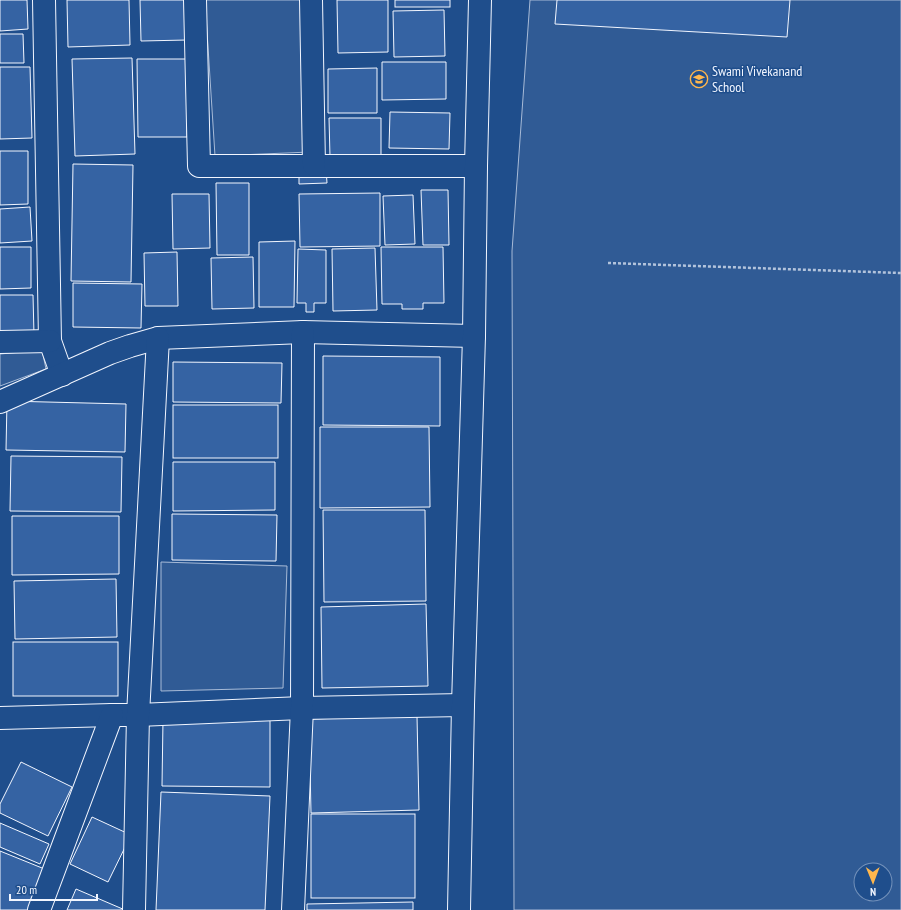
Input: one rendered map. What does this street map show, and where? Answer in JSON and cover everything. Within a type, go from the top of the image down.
[{"type":"street","points":[[44,0],[50,341],[62,375]]},
{"type":"street","points":[[195,0],[199,166],[476,166]]},
{"type":"street","points":[[311,0],[314,165]]},
{"type":"street","points":[[459,910],[463,705],[474,336],[480,0]]},
{"type":"street","points":[[0,402],[124,348],[158,338],[303,332],[474,336]]},
{"type":"street","points":[[293,910],[302,708],[303,332]]},
{"type":"street","points":[[134,910],[138,715],[158,338]]},
{"type":"street","points":[[0,342],[50,341]]},
{"type":"street","points":[[0,718],[112,714],[138,715],[302,708],[463,705]]},
{"type":"street","points":[[39,910],[112,714]]},
{"type":"path","points":[[608,263],[901,273]]},
{"type":"shaded area","points":[[205,0],[303,0],[310,152],[215,156]]},
{"type":"shaded area","points":[[530,0],[901,0],[901,910],[514,910],[512,251]]},
{"type":"shaded area","points":[[42,350],[46,369],[0,386],[0,354]]},
{"type":"shaded area","points":[[161,562],[287,566],[283,688],[161,691]]},
{"type":"building","points":[[0,0],[27,0],[28,29],[0,31]]},
{"type":"building","points":[[67,0],[129,0],[130,45],[68,47]]},
{"type":"building","points":[[140,0],[185,0],[187,40],[141,41]]},
{"type":"building","points":[[337,0],[388,0],[388,52],[338,53]]},
{"type":"building","points":[[395,0],[450,0],[450,7],[395,7]]},
{"type":"building","points":[[557,0],[790,0],[787,37],[555,24]]},
{"type":"building","points":[[444,10],[445,56],[394,57],[393,11]]},
{"type":"building","points":[[0,34],[23,34],[24,63],[0,63]]},
{"type":"building","points":[[132,58],[135,154],[75,156],[72,59]]},
{"type":"building","points":[[137,59],[186,59],[187,137],[138,137]]},
{"type":"building","points":[[382,62],[446,62],[446,99],[382,100]]},
{"type":"building","points":[[0,67],[30,67],[32,138],[0,139]]},
{"type":"building","points":[[377,68],[377,113],[328,113],[328,69]]},
{"type":"building","points":[[390,112],[450,113],[449,149],[389,148]]},
{"type":"building","points":[[329,118],[381,118],[381,157],[330,157]]},
{"type":"building","points":[[0,151],[28,151],[28,204],[0,205]]},
{"type":"building","points":[[73,164],[133,165],[131,282],[71,281]]},
{"type":"building","points":[[326,169],[327,183],[299,184],[299,170]]},
{"type":"building","points":[[216,183],[249,183],[249,255],[217,255]]},
{"type":"building","points":[[421,190],[448,190],[449,245],[423,245]]},
{"type":"building","points":[[380,193],[380,246],[300,247],[299,194]]},
{"type":"building","points":[[172,194],[209,194],[210,248],[173,249]]},
{"type":"building","points":[[413,195],[415,244],[385,245],[383,196]]},
{"type":"building","points":[[30,207],[32,241],[0,243],[0,209]]},
{"type":"building","points":[[295,241],[294,307],[259,307],[259,242]]},
{"type":"building","points":[[0,247],[31,247],[31,288],[0,289]]},
{"type":"building","points":[[381,247],[443,247],[444,303],[423,303],[423,309],[402,309],[402,304],[382,304]]},
{"type":"building","points":[[375,248],[377,310],[333,311],[332,249]]},
{"type":"building","points":[[298,249],[326,250],[326,303],[314,303],[314,312],[306,312],[306,303],[297,303]]},
{"type":"building","points":[[177,252],[178,306],[145,306],[144,253]]},
{"type":"building","points":[[253,257],[254,308],[212,309],[211,258]]},
{"type":"building","points":[[73,283],[142,284],[141,328],[73,327]]},
{"type":"building","points":[[0,295],[33,295],[34,335],[0,335]]},
{"type":"building","points":[[323,356],[440,357],[440,426],[323,425]]},
{"type":"building","points":[[173,362],[282,363],[281,403],[173,402]]},
{"type":"building","points":[[7,401],[126,404],[125,452],[6,450]]},
{"type":"building","points":[[173,405],[278,405],[278,458],[173,458]]},
{"type":"building","points":[[320,427],[429,427],[430,507],[320,508]]},
{"type":"building","points":[[11,456],[122,457],[121,512],[10,511]]},
{"type":"building","points":[[173,462],[275,462],[275,510],[173,511]]},
{"type":"building","points":[[323,510],[425,510],[426,601],[324,602]]},
{"type":"building","points":[[172,514],[277,515],[276,561],[172,560]]},
{"type":"building","points":[[12,516],[119,516],[119,574],[12,575]]},
{"type":"building","points":[[116,579],[117,637],[15,639],[14,581]]},
{"type":"building","points":[[426,604],[428,686],[322,688],[321,607]]},
{"type":"building","points":[[13,642],[118,642],[118,696],[13,696]]},
{"type":"building","points":[[417,716],[419,810],[311,813],[309,719]]},
{"type":"building","points":[[163,719],[270,720],[270,787],[162,786]]},
{"type":"building","points":[[21,762],[72,787],[48,836],[0,813],[0,804]]},
{"type":"building","points":[[161,792],[270,796],[265,910],[156,910]]},
{"type":"building","points":[[311,814],[415,814],[415,898],[311,898]]},
{"type":"building","points":[[92,817],[131,835],[108,882],[70,864]]},
{"type":"building","points":[[0,823],[49,844],[40,864],[0,847]]},
{"type":"building","points":[[0,851],[47,870],[30,910],[0,910]]},
{"type":"building","points":[[76,889],[125,910],[67,910]]},
{"type":"building","points":[[413,902],[413,910],[307,910],[307,904]]},
{"type":"place","name":"Swami Vivekanand School","points":[[699,79]]}]
